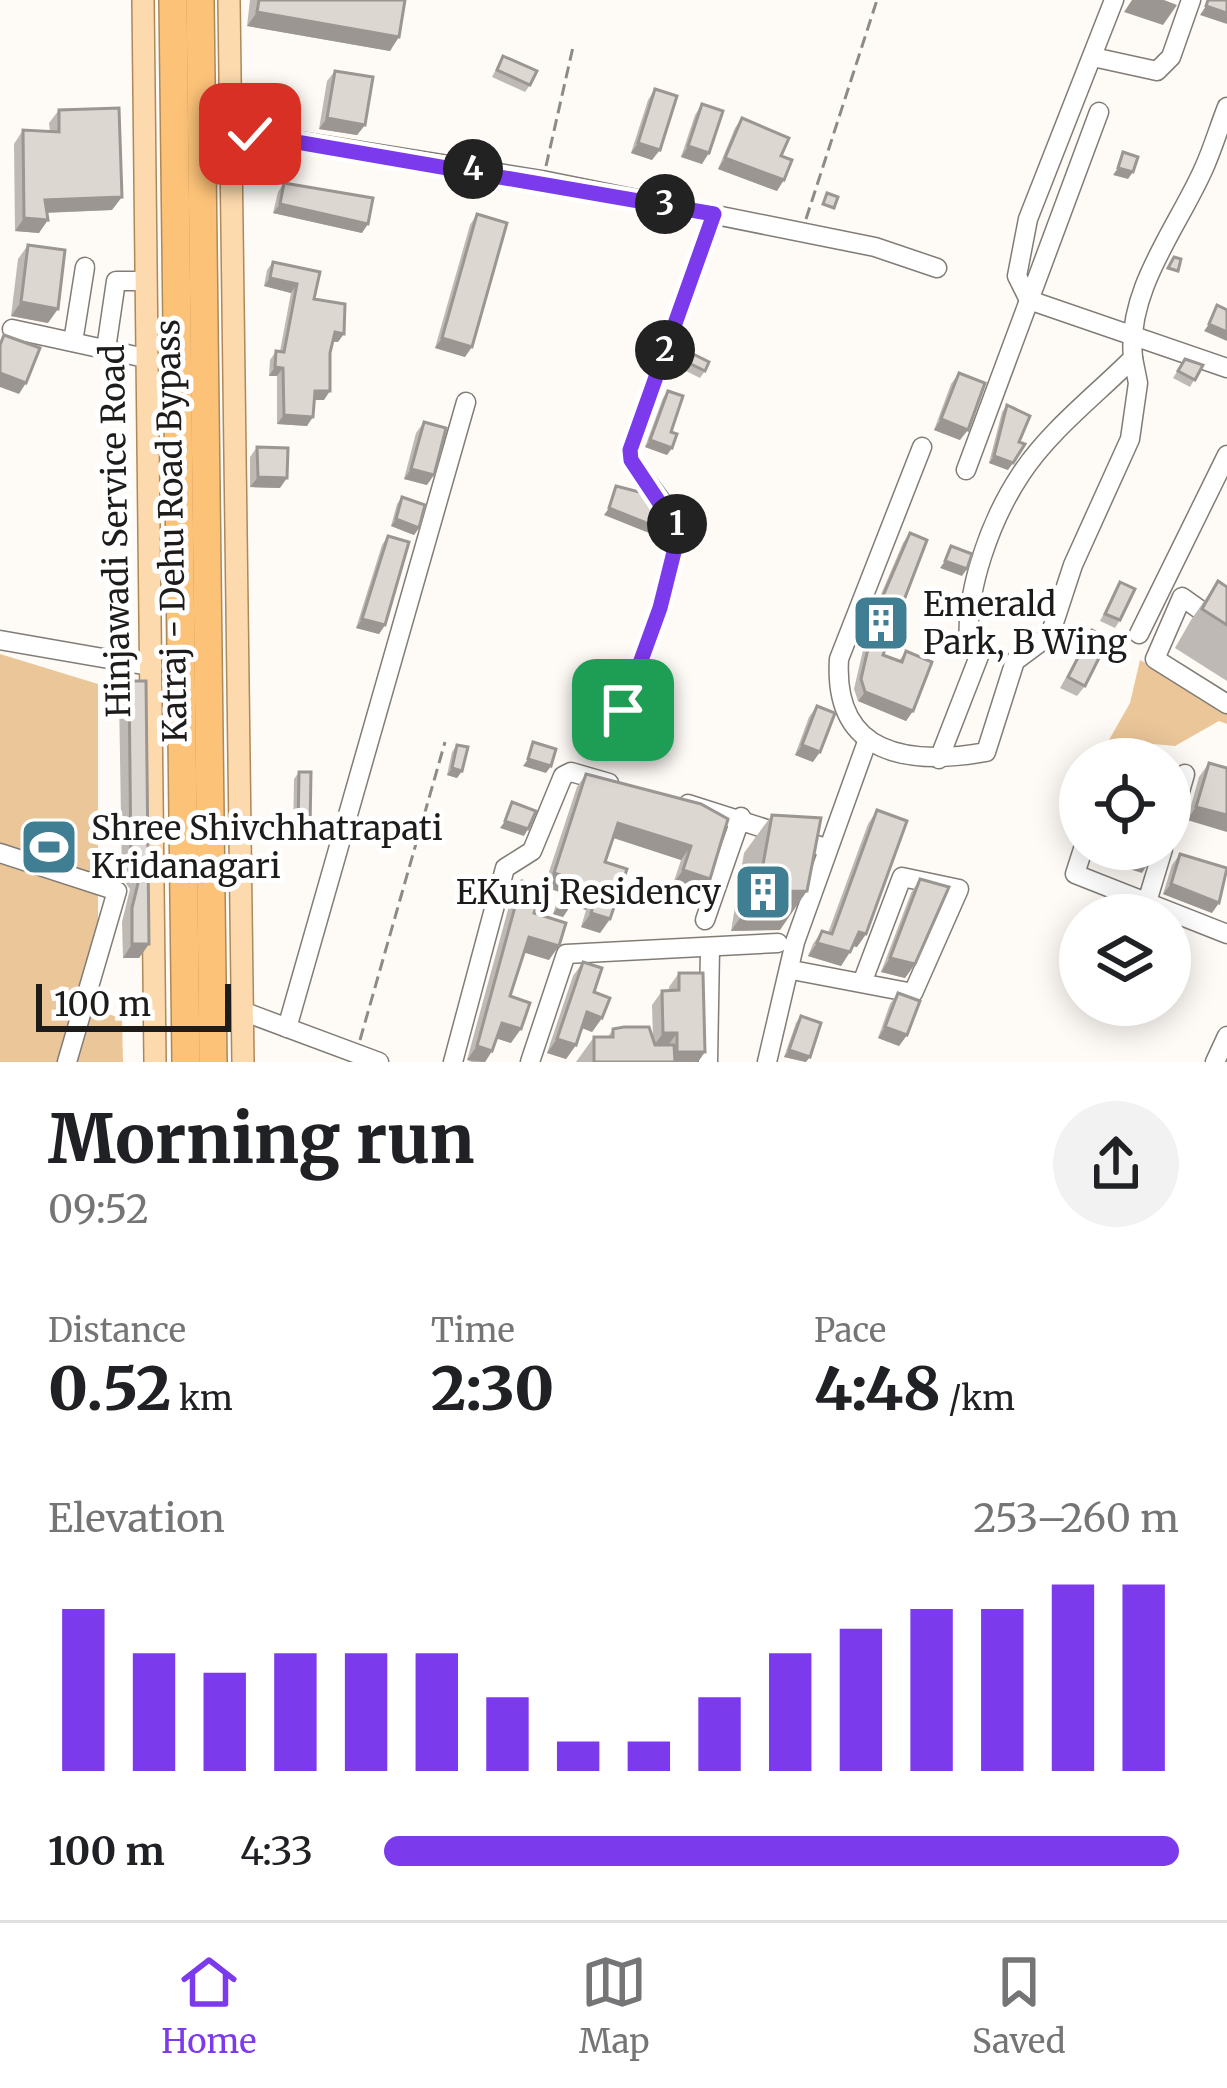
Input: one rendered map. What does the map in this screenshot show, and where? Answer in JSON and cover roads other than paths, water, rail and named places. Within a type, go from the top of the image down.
[{"type":"highway","name":"Katraj - Dehu Road Bypass","points":[[173,0],[186,1062]]},
{"type":"highway","name":"Katraj - Dehu Road Bypass","points":[[200,0],[221,501],[213,1062]]},
{"type":"main road","name":"Hinjawadi Service Road","points":[[143,0],[155,1062]]},
{"type":"main road","points":[[229,0],[221,501],[243,1062]]},
{"type":"street","points":[[1114,0],[1028,219],[1017,276],[1030,300],[1227,368]]},
{"type":"street","points":[[1093,57],[1157,71],[1172,57],[1191,0]]},
{"type":"street","points":[[922,447],[839,659],[837,696],[851,724],[868,739],[892,752],[938,759],[986,752],[1015,661],[1050,634],[1072,565],[1109,494],[1130,440],[1138,383],[1131,335],[1167,231],[1204,168],[1227,106]]},
{"type":"street","points":[[966,470],[1099,112]]},
{"type":"street","points":[[230,130],[542,180],[874,247],[937,268]]},
{"type":"street","points":[[623,710],[660,608],[679,532],[631,460],[630,450],[714,214]]},
{"type":"street","points":[[73,342],[86,267]]},
{"type":"street","points":[[106,349],[116,281],[145,281]]},
{"type":"street","points":[[13,329],[145,358]]},
{"type":"street","points":[[969,644],[967,614],[986,550],[1021,475],[1133,358]]},
{"type":"street","points":[[287,1028],[466,402]]},
{"type":"street","points":[[1139,634],[1227,455]]},
{"type":"street","points":[[1227,629],[1181,597],[1155,658],[1227,704]]},
{"type":"street","points":[[0,640],[149,666]]},
{"type":"street","points":[[969,644],[999,646],[1015,661]]},
{"type":"street","points":[[938,759],[981,651],[969,644]]},
{"type":"street","points":[[767,1062],[792,970],[786,933],[826,848],[868,739]]},
{"type":"street","points":[[453,1062],[505,868],[532,851],[558,780],[571,772],[627,788]]},
{"type":"street","points":[[673,800],[826,848]]},
{"type":"street","points":[[705,920],[741,818]]},
{"type":"street","points":[[0,853],[117,891],[67,1062]]},
{"type":"street","points":[[1076,870],[1075,874],[1126,894]]},
{"type":"street","points":[[792,970],[914,993],[959,889],[902,878],[862,982]]},
{"type":"street","points":[[1191,920],[1227,934]]},
{"type":"street","points":[[530,1062],[566,954],[710,949],[786,933]]},
{"type":"street","points":[[708,1062],[710,949]]},
{"type":"street","points":[[242,1011],[355,1058],[379,1062]]},
{"type":"street","points":[[1216,1062],[1227,1036]]},
{"type":"place","name":"Emerald Park, B Wing","points":[[881,623]]},
{"type":"place","name":"Shree Shivchhatrapati Kridanagari","points":[[49,847]]},
{"type":"place","name":"EKunj Residency","points":[[763,892]]}]
